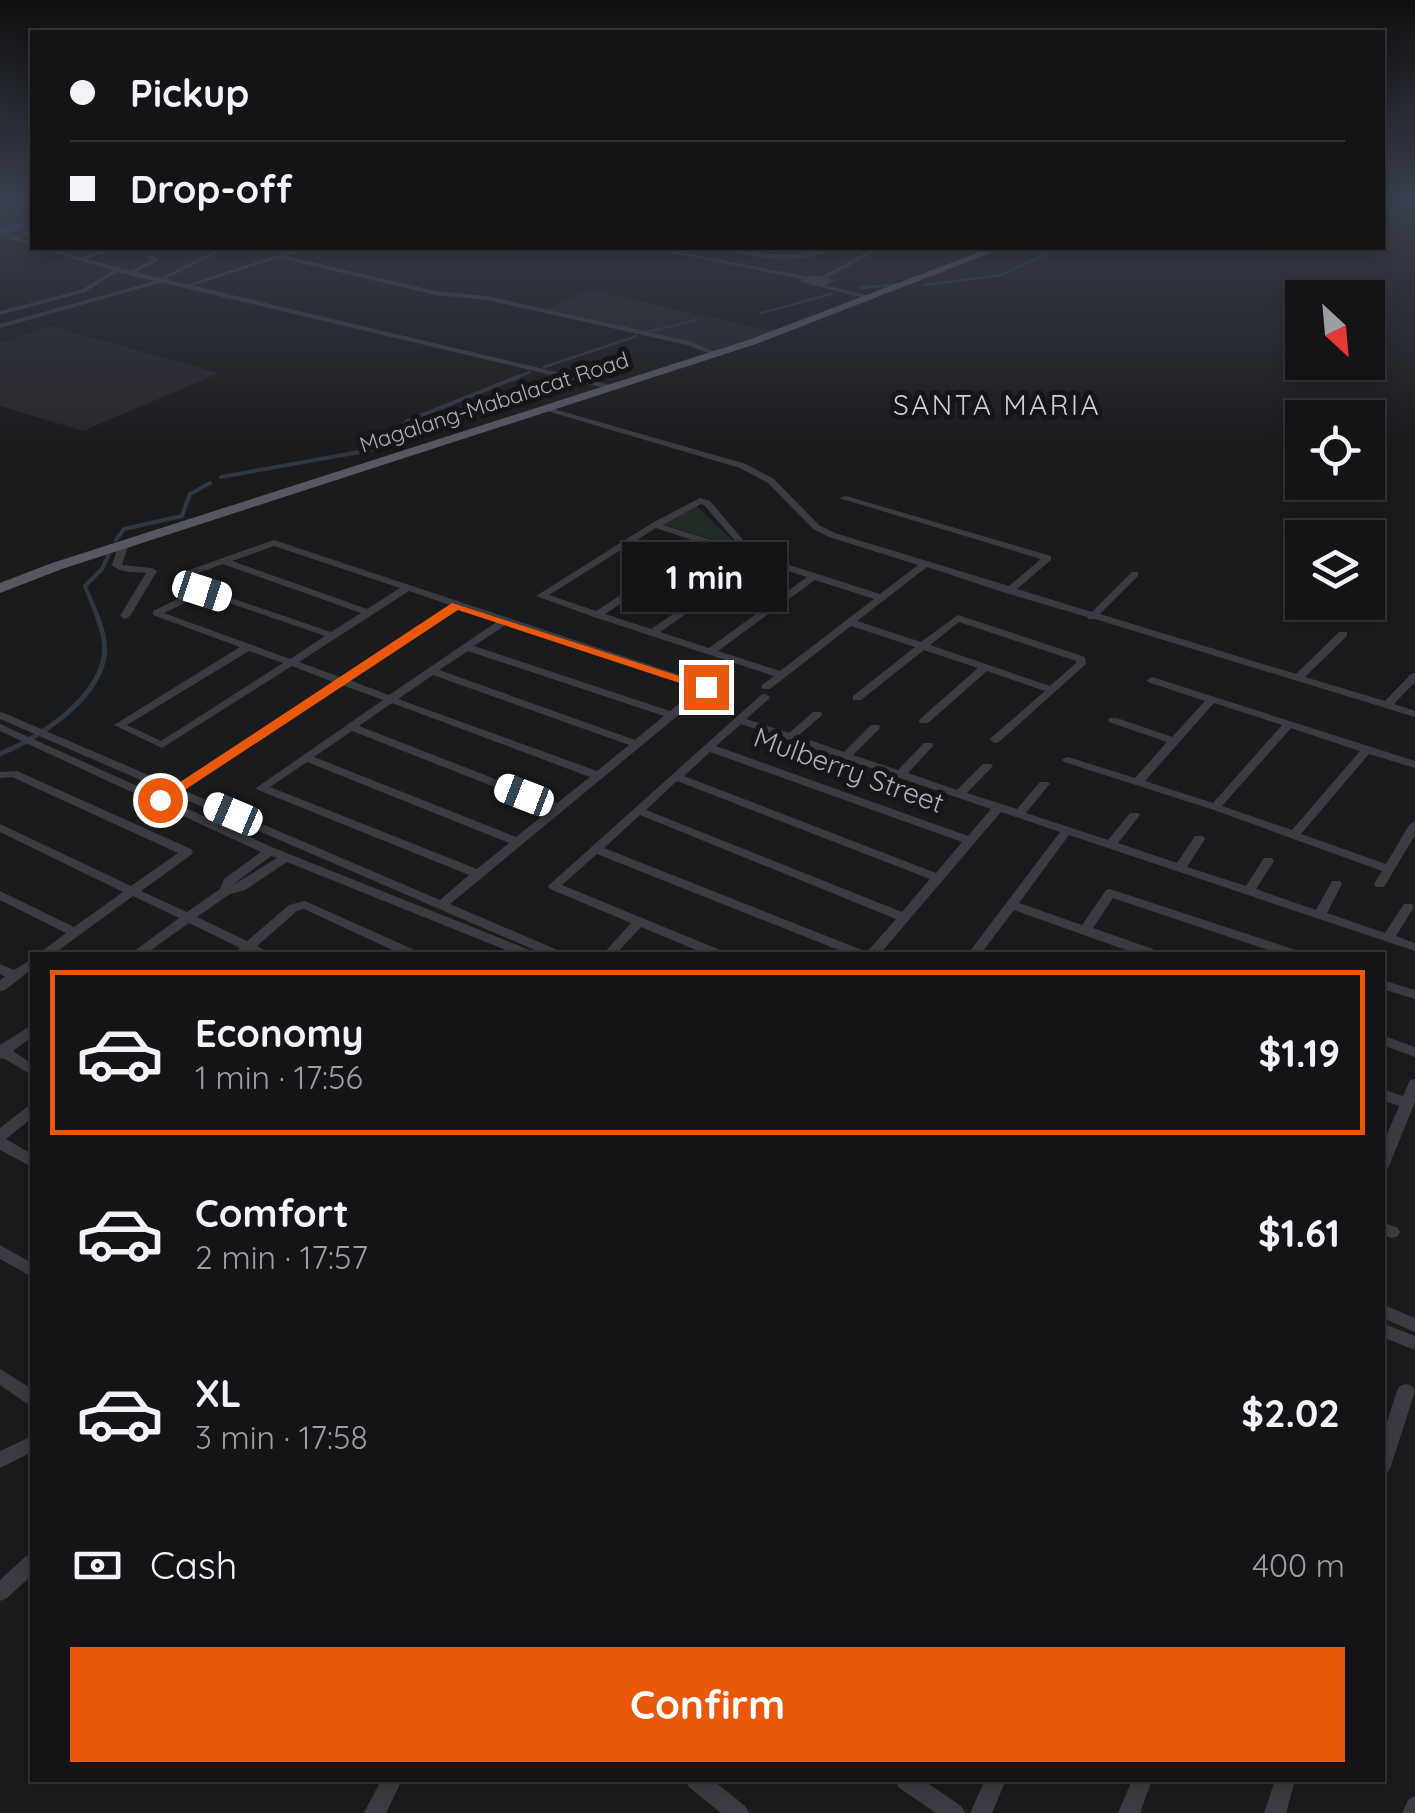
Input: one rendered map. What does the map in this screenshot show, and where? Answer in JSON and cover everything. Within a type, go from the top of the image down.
[{"type":"main road","name":"Magalang-Mabalacat Road","points":[[0,588],[124,544],[553,413],[614,387],[716,354],[906,283]]},
{"type":"street","points":[[0,313],[83,291],[97,283]]},
{"type":"street","points":[[0,326],[151,283]]},
{"type":"street","points":[[171,283],[614,387]]},
{"type":"street","points":[[186,286],[197,283]]},
{"type":"street","points":[[394,283],[488,298],[689,343],[716,354]]},
{"type":"street","points":[[825,283],[871,296]]},
{"type":"street","points":[[553,413],[772,480],[823,532],[1415,714]]},
{"type":"street","points":[[843,498],[1052,555],[1009,591]]},
{"type":"street","points":[[756,556],[704,502],[696,502],[541,596],[781,675]]},
{"type":"street","points":[[654,525],[882,598]]},
{"type":"street","points":[[596,614],[708,542]]},
{"type":"street","points":[[124,544],[117,565],[152,571],[125,616]]},
{"type":"street","points":[[333,636],[202,591],[189,573],[274,544],[706,687],[442,905]]},
{"type":"street","points":[[652,633],[756,556]]},
{"type":"street","points":[[224,561],[370,613]]},
{"type":"street","points":[[713,952],[554,886],[741,721],[781,675],[925,564]]},
{"type":"street","points":[[1092,617],[1135,574]]},
{"type":"street","points":[[710,652],[814,576]]},
{"type":"street","points":[[248,647],[119,724],[162,745],[407,588]]},
{"type":"street","points":[[202,591],[156,613],[598,776]]},
{"type":"street","points":[[160,800],[457,605]]},
{"type":"street","points":[[857,698],[958,618],[1081,659],[1081,664],[995,740]]},
{"type":"street","points":[[477,874],[262,788],[504,621]]},
{"type":"street","points":[[850,622],[1050,689]]},
{"type":"street","points":[[1298,678],[1343,634]]},
{"type":"street","points":[[468,647],[672,715]]},
{"type":"street","points":[[924,721],[986,668]]},
{"type":"street","points":[[432,671],[636,744]]},
{"type":"street","points":[[1387,704],[1415,676]]},
{"type":"street","points":[[1152,680],[1415,765]]},
{"type":"street","points":[[1137,782],[1211,700]]},
{"type":"street","points":[[792,737],[818,714]]},
{"type":"street","points":[[0,715],[62,756],[270,851],[523,952]]},
{"type":"street","points":[[1112,720],[1174,741]]},
{"type":"street","points":[[741,721],[1415,946]]},
{"type":"street","points":[[1215,806],[1289,724]]},
{"type":"street","points":[[351,727],[559,808]]},
{"type":"street","points":[[846,756],[875,727]]},
{"type":"street","points":[[0,728],[27,735],[47,734],[551,952]]},
{"type":"street","points":[[900,775],[928,745]]},
{"type":"street","points":[[62,756],[78,748]]},
{"type":"street","name":"Mulberry Street","points":[[710,748],[970,840]]},
{"type":"street","points":[[1294,836],[1367,748]]},
{"type":"street","points":[[306,758],[517,842]]},
{"type":"street","points":[[1068,760],[1215,806],[1389,869]]},
{"type":"street","points":[[958,795],[987,766]]},
{"type":"street","points":[[0,775],[13,773],[186,850],[47,952]]},
{"type":"street","points":[[676,778],[938,878]]},
{"type":"street","points":[[1019,814],[1044,784]]},
{"type":"street","points":[[875,952],[998,808]]},
{"type":"street","points":[[639,810],[904,918]]},
{"type":"street","points":[[1111,844],[1134,815]]},
{"type":"street","points":[[1380,884],[1415,825]]},
{"type":"street","points":[[0,828],[188,916],[244,951],[293,908],[305,905],[407,952]]},
{"type":"street","points":[[975,952],[1067,830]]},
{"type":"street","points":[[1181,867],[1199,838]]},
{"type":"street","points":[[596,850],[855,952]]},
{"type":"street","points":[[226,891],[228,882],[270,851]]},
{"type":"street","points":[[138,952],[226,891],[242,886],[286,856]]},
{"type":"street","points":[[1249,890],[1268,861]]},
{"type":"street","points":[[1320,914],[1336,884]]},
{"type":"street","points":[[1085,930],[1114,886],[1289,952]]},
{"type":"street","points":[[0,894],[75,932]]},
{"type":"street","points":[[1013,905],[1145,952]]},
{"type":"street","points":[[1388,938],[1408,906]]},
{"type":"street","points":[[611,952],[638,921]]},
{"type":"street","points":[[0,986],[30,964]]},
{"type":"street","points":[[0,968],[14,976]]},
{"type":"street","points":[[1385,985],[1415,995]]},
{"type":"street","points":[[30,1031],[1,1052],[30,1069]]},
{"type":"street","points":[[1385,1041],[1415,1052]]},
{"type":"street","points":[[1385,1157],[1415,1084]]},
{"type":"street","points":[[1385,1095],[1406,1103]]},
{"type":"street","points":[[30,1113],[0,1139],[30,1161]]},
{"type":"street","points":[[0,1250],[30,1270]]},
{"type":"street","points":[[1385,1311],[1415,1325]]},
{"type":"street","points":[[1385,1331],[1415,1344]]},
{"type":"street","points":[[0,1376],[30,1397]]},
{"type":"street","points":[[1385,1460],[1407,1415],[1406,1392]]},
{"type":"street","points":[[0,1460],[30,1445]]},
{"type":"street","points":[[0,1592],[30,1565]]},
{"type":"street","points":[[375,1813],[391,1782]]},
{"type":"street","points":[[699,1782],[738,1813]]},
{"type":"street","points":[[908,1782],[954,1813]]},
{"type":"street","points":[[982,1813],[995,1782]]},
{"type":"street","points":[[1129,1813],[1141,1782]]},
{"type":"street","points":[[1275,1813],[1284,1782]]},
{"type":"shaded area","points":[[589,290],[773,331],[713,351],[547,309]]},
{"type":"shaded area","points":[[50,326],[219,373],[83,431],[0,406],[0,343]]},
{"type":"shaded area","points":[[696,506],[742,549],[662,524]]},
{"type":"waterway","points":[[924,285],[942,283]]},
{"type":"waterway","points":[[860,288],[900,284]]},
{"type":"waterway","points":[[761,313],[831,294]]},
{"type":"waterway","points":[[647,332],[697,320]]},
{"type":"waterway","points":[[544,367],[637,336]]},
{"type":"waterway","points":[[512,379],[530,372]]},
{"type":"waterway","points":[[221,477],[376,449],[392,441],[407,421],[518,377]]},
{"type":"waterway","points":[[116,540],[124,529],[182,516],[190,494],[210,483]]},
{"type":"waterway","points":[[96,612],[85,586],[102,569],[109,554]]},
{"type":"waterway","points":[[0,754],[47,728],[90,689],[105,651],[96,612]]},
{"type":"district","name":"SANTA MARIA","points":[[997,405]]},
{"type":"route","points":[[160,800],[457,605],[706,687]]}]
